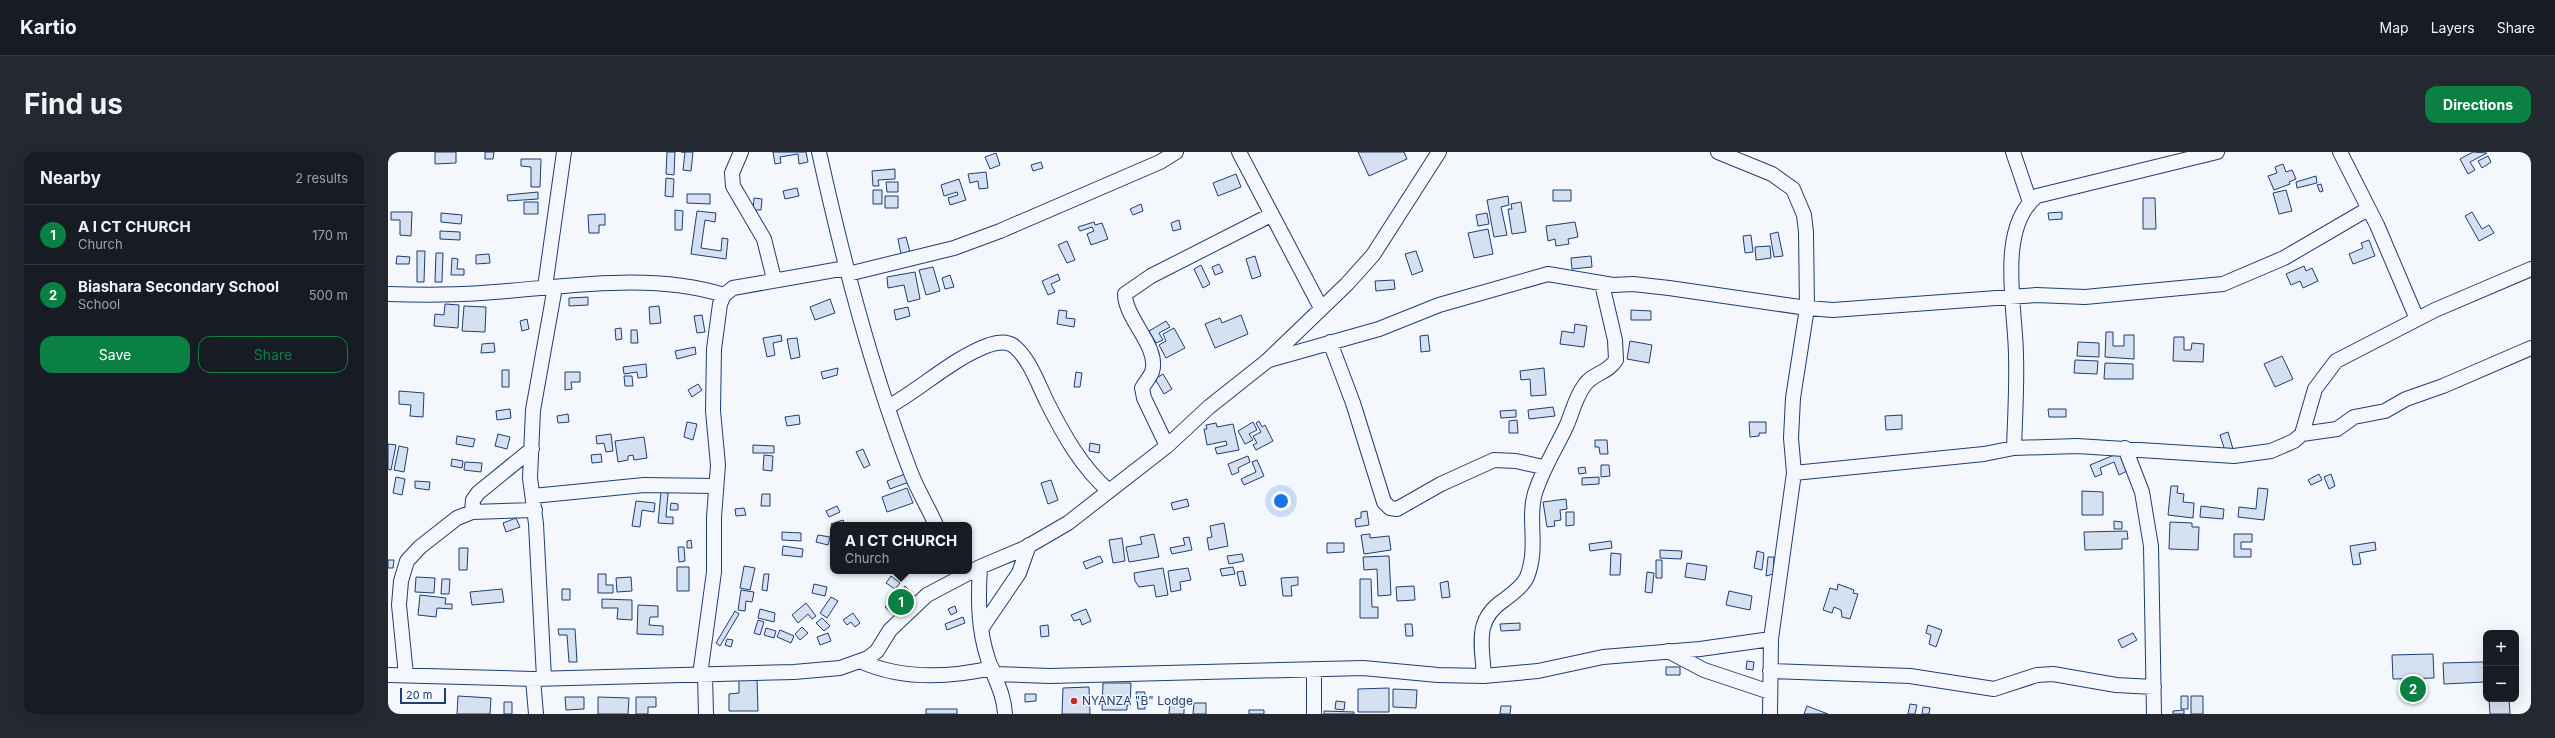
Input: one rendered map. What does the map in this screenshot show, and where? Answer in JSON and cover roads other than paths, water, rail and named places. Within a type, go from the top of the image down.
[{"type":"street","points":[[536,714],[542,604],[535,510],[530,478],[533,410],[550,287],[564,152]]},
{"type":"street","points":[[741,152],[732,174],[733,186],[764,239],[774,279]]},
{"type":"street","points":[[819,152],[847,271],[888,407],[911,474],[935,522]]},
{"type":"street","points":[[706,714],[702,675],[714,572],[716,486],[718,465],[713,411],[714,349],[720,304],[724,295],[733,288],[774,279],[847,271],[947,250],[1000,231],[1160,162],[1176,152]]},
{"type":"street","points":[[1239,152],[1321,308]]},
{"type":"street","points":[[1718,152],[1772,174],[1793,189],[1797,195],[1804,215],[1806,232],[1807,308],[1793,398],[1791,438],[1794,473],[1771,639],[1770,714]]},
{"type":"street","points":[[2013,152],[2030,202]]},
{"type":"street","points":[[2014,448],[2016,356],[2012,264],[2018,219],[2036,196],[2216,152]]},
{"type":"street","points":[[2340,152],[2368,209],[2417,319]]},
{"type":"street","points":[[972,569],[1029,545],[1068,523],[1167,446],[1209,407],[1267,361],[1373,255],[1435,153]]},
{"type":"street","points":[[1267,361],[1379,329],[1439,305],[1540,275],[1548,274],[1602,284],[1633,284],[1704,292],[1807,308],[1859,309],[2036,295],[2085,297],[2223,284],[2284,258],[2368,209]]},
{"type":"street","points":[[1167,446],[1144,398],[1142,388],[1152,373],[1151,359],[1142,333],[1127,307],[1125,294],[1151,276],[1271,215]]},
{"type":"street","points":[[1794,473],[1984,454],[2014,448],[2077,446],[2234,456],[2252,455],[2271,451],[2294,441],[2302,434],[2315,389],[2323,375],[2336,361],[2417,319],[2531,269]]},
{"type":"street","points":[[388,294],[483,293],[550,287],[614,284],[663,285],[706,289],[724,295]]},
{"type":"street","points":[[1484,676],[1481,637],[1485,617],[1525,580],[1531,565],[1534,545],[1534,496],[1543,467],[1565,428],[1583,386],[1592,377],[1605,372],[1616,360],[1615,340],[1602,284]]},
{"type":"street","points":[[888,407],[960,361],[990,345],[1007,342],[1015,347],[1024,358],[1048,404],[1092,476],[1109,491]]},
{"type":"street","points":[[1330,342],[1353,403],[1382,496],[1390,508],[1397,509],[1406,506],[1441,484],[1494,460],[1516,461],[1543,467]]},
{"type":"street","points":[[2302,434],[2337,429],[2354,417],[2385,411],[2413,397],[2531,348]]},
{"type":"street","points":[[2125,448],[2142,492],[2151,546],[2154,714]]},
{"type":"street","points":[[472,512],[473,500],[478,493],[532,449]]},
{"type":"street","points":[[533,496],[564,491],[671,484],[716,486]]},
{"type":"street","points":[[406,675],[399,605],[401,581],[408,561],[420,547],[457,518],[472,512],[535,510]]},
{"type":"street","points":[[981,629],[1015,579],[1025,559],[1029,545]]},
{"type":"street","points":[[980,567],[978,592],[981,629],[993,671],[1004,701],[1005,714]]},
{"type":"street","points":[[388,675],[539,679],[794,672],[840,668],[860,661],[877,652],[890,630],[927,595],[957,574]]},
{"type":"street","points":[[860,661],[877,669],[911,675],[942,676],[993,671],[1050,676],[1363,668],[1438,676],[1484,676],[1538,671],[1603,657],[1771,639]]},
{"type":"street","points":[[1668,651],[1704,670],[1770,692]]},
{"type":"street","points":[[1314,669],[1314,714]]},
{"type":"street","points":[[1770,671],[1910,676],[1994,689],[2037,675],[2053,674],[2116,685],[2154,688]]},
{"type":"place","name":"A I CT CHURCH","points":[[901,602]]},
{"type":"place","name":"Biashara Secondary School","points":[[2413,689]]},
{"type":"place","name":"NYANZA \"B\" Lodge","points":[[1074,701]]}]
